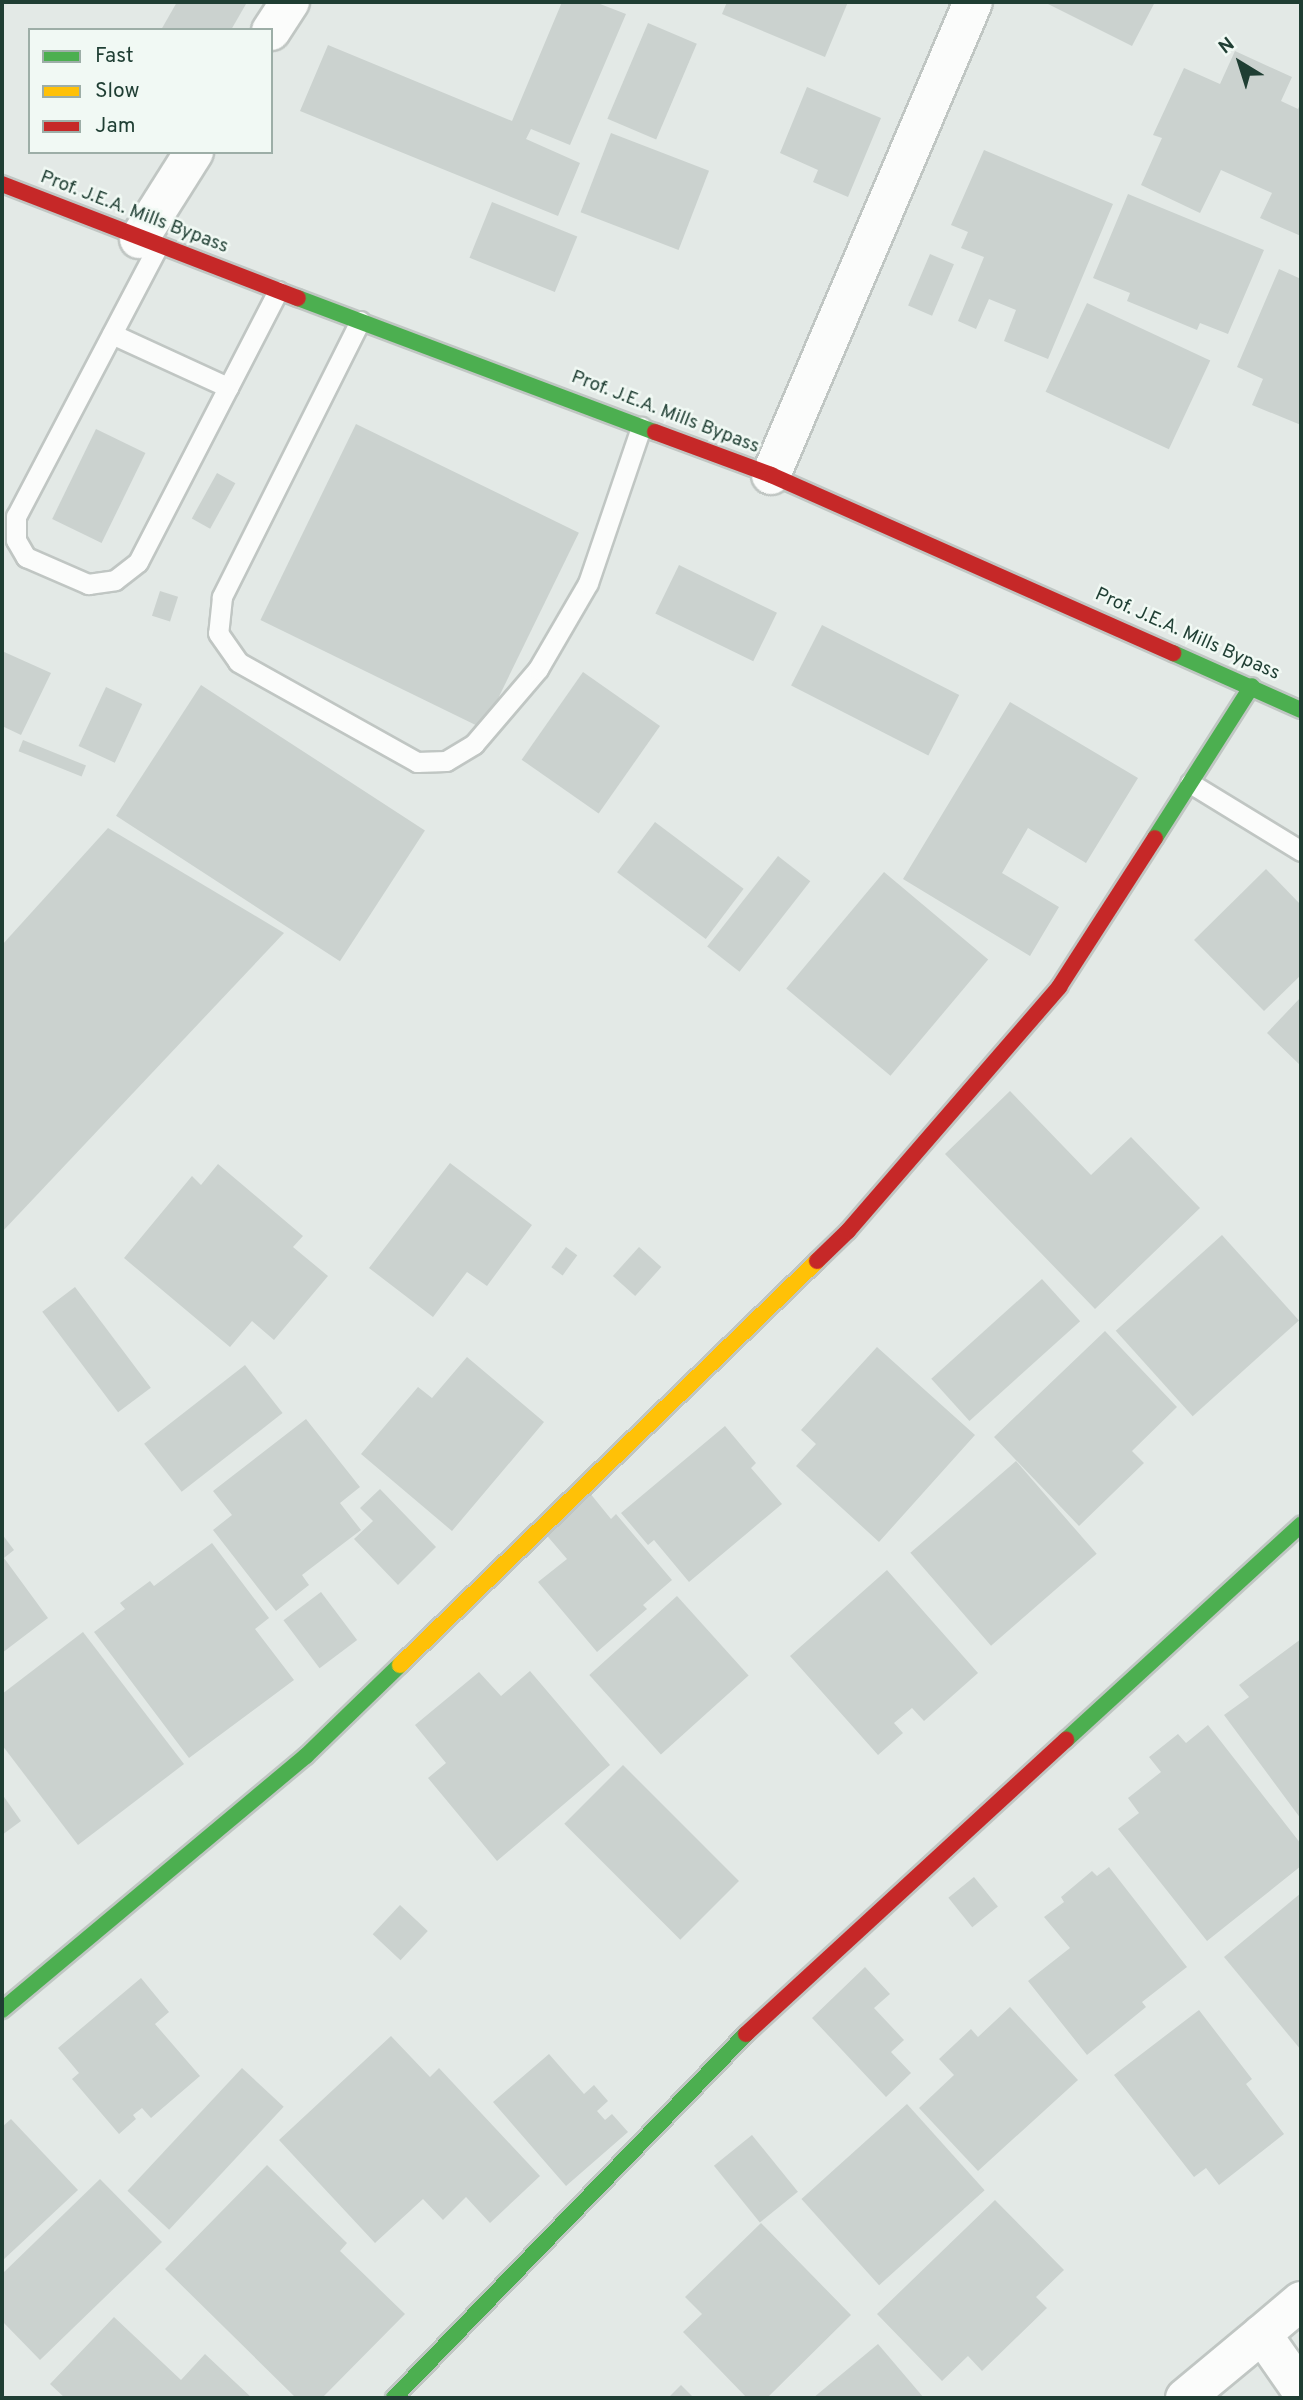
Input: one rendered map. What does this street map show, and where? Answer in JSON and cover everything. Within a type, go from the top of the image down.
[{"type":"street","points":[[273,28],[289,2]]},
{"type":"street","points":[[771,475],[973,2]]},
{"type":"street","points":[[149,242],[193,154]]},
{"type":"street","name":"Prof. J.E.A. Mills Bypass","points":[[2,184],[278,291],[771,475],[1301,710]]},
{"type":"street","points":[[2,2010],[306,1756],[848,1231],[1059,987],[1252,686]]},
{"type":"street","points":[[394,2398],[738,2041],[1301,1525]]},
{"type":"street","points":[[1185,2398],[1301,2301]]},
{"type":"street","points":[[1262,2334],[1301,2390]]},
{"type":"lane","points":[[149,242],[112,334],[16,516],[16,540],[26,557],[88,584],[115,580],[138,562],[278,291]]},
{"type":"lane","points":[[360,321],[222,597],[218,633],[238,662],[417,762],[446,761],[474,744],[538,669],[588,583],[641,426]]},
{"type":"lane","points":[[112,334],[228,387]]},
{"type":"lane","points":[[1190,783],[1301,851]]},
{"type":"building","points":[[177,2],[246,4],[232,28],[162,28]]},
{"type":"building","points":[[562,2],[595,2],[626,14],[570,145],[531,129],[526,139],[580,163],[558,216],[300,111],[328,45],[512,121]]},
{"type":"building","points":[[727,2],[848,2],[825,57],[722,14]]},
{"type":"building","points":[[1044,2],[1155,2],[1132,46]]},
{"type":"building","points":[[648,23],[697,44],[656,139],[607,119]]},
{"type":"building","points":[[1235,51],[1292,77],[1281,101],[1298,109],[1301,102],[1301,236],[1260,218],[1272,193],[1221,170],[1200,213],[1141,185],[1162,138],[1153,135],[1184,68],[1220,84]]},
{"type":"building","points":[[807,87],[881,118],[848,197],[813,182],[818,170],[780,153]]},
{"type":"building","points":[[611,133],[709,171],[679,250],[581,212]]},
{"type":"building","points":[[984,150],[1113,204],[1048,359],[1004,341],[1016,310],[989,299],[976,329],[958,321],[984,257],[961,248],[968,232],[951,225]]},
{"type":"building","points":[[1128,194],[1264,250],[1228,334],[1200,323],[1197,330],[1127,301],[1130,293],[1093,278]]},
{"type":"building","points":[[492,202],[577,236],[555,292],[470,258]]},
{"type":"building","points":[[930,254],[954,264],[932,316],[908,306]]},
{"type":"building","points":[[1279,269],[1301,279],[1301,425],[1252,405],[1263,379],[1237,367]]},
{"type":"building","points":[[1087,303],[1210,360],[1169,449],[1046,392]]},
{"type":"building","points":[[356,424],[579,533],[483,729],[260,620]]},
{"type":"building","points":[[96,429],[145,453],[102,543],[52,519]]},
{"type":"building","points":[[217,473],[235,483],[210,529],[192,518]]},
{"type":"building","points":[[679,565],[777,613],[753,661],[655,614]]},
{"type":"building","points":[[160,591],[178,597],[170,622],[152,616]]},
{"type":"building","points":[[822,625],[959,695],[928,756],[791,686]]},
{"type":"building","points":[[2,651],[51,673],[21,735],[2,726]]},
{"type":"building","points":[[583,672],[660,726],[599,814],[522,760]]},
{"type":"building","points":[[201,685],[425,830],[340,961],[116,816]]},
{"type":"building","points":[[106,687],[142,704],[115,763],[79,746]]},
{"type":"building","points":[[1010,702],[1138,778],[1086,863],[1028,828],[1002,873],[1059,907],[1030,956],[903,879]]},
{"type":"building","points":[[23,740],[86,765],[82,777],[19,751]]},
{"type":"building","points":[[655,822],[744,889],[706,939],[617,872]]},
{"type":"building","points":[[108,828],[284,933],[2,1232],[2,945]]},
{"type":"building","points":[[778,856],[810,881],[740,972],[707,947]]},
{"type":"building","points":[[1266,869],[1301,905],[1301,975],[1264,1011],[1194,940]]},
{"type":"building","points":[[884,872],[988,959],[890,1076],[786,988]]},
{"type":"building","points":[[1301,997],[1301,1066],[1267,1033]]},
{"type":"building","points":[[1010,1091],[1091,1175],[1131,1137],[1200,1208],[1095,1309],[945,1154]]},
{"type":"building","points":[[450,1163],[532,1225],[487,1286],[467,1272],[433,1317],[369,1268]]},
{"type":"building","points":[[218,1164],[303,1236],[293,1247],[328,1276],[274,1340],[252,1321],[230,1347],[124,1258],[192,1176],[201,1185]]},
{"type":"building","points":[[1222,1235],[1299,1320],[1193,1416],[1116,1331]]},
{"type":"building","points":[[566,1247],[577,1255],[563,1275],[551,1267]]},
{"type":"building","points":[[639,1247],[661,1267],[635,1296],[613,1276]]},
{"type":"building","points":[[1042,1279],[1080,1321],[969,1421],[931,1379]]},
{"type":"building","points":[[75,1287],[151,1388],[118,1412],[42,1312]]},
{"type":"building","points":[[1105,1331],[1177,1407],[1132,1451],[1144,1463],[1079,1526],[994,1437]]},
{"type":"building","points":[[877,1347],[975,1435],[879,1542],[796,1466],[816,1444],[801,1430]]},
{"type":"building","points":[[467,1357],[544,1422],[452,1531],[361,1454],[418,1387],[432,1398]]},
{"type":"building","points":[[245,1365],[283,1413],[182,1492],[144,1444]]},
{"type":"building","points":[[306,1419],[360,1487],[340,1503],[361,1530],[302,1575],[309,1585],[276,1611],[213,1530],[232,1515],[213,1491]]},
{"type":"building","points":[[725,1426],[756,1463],[751,1468],[782,1504],[689,1582],[654,1540],[648,1545],[621,1513]]},
{"type":"building","points":[[1016,1461],[1097,1554],[991,1646],[910,1553]]},
{"type":"building","points":[[380,1489],[436,1547],[398,1585],[354,1539],[373,1521],[360,1508]]},
{"type":"building","points":[[589,1492],[611,1519],[616,1514],[672,1580],[643,1605],[647,1609],[597,1652],[538,1582],[567,1559],[543,1531]]},
{"type":"building","points":[[2,1534],[14,1550],[4,1558],[48,1618],[2,1653]]},
{"type":"building","points":[[212,1543],[269,1618],[255,1629],[294,1680],[189,1758],[94,1632],[125,1609],[120,1603],[150,1581],[154,1586]]},
{"type":"building","points":[[887,1570],[978,1673],[924,1721],[912,1708],[894,1723],[903,1733],[878,1755],[790,1656]]},
{"type":"building","points":[[321,1592],[357,1640],[320,1668],[283,1620]]},
{"type":"building","points":[[677,1596],[749,1676],[661,1754],[589,1675]]},
{"type":"building","points":[[83,1632],[184,1764],[78,1845],[2,1745],[2,1694]]},
{"type":"building","points":[[1301,1639],[1301,1819],[1224,1715],[1249,1697],[1239,1685]]},
{"type":"building","points":[[530,1671],[610,1765],[497,1861],[428,1778],[446,1763],[415,1725],[479,1672],[501,1696]]},
{"type":"building","points":[[1208,1725],[1301,1844],[1301,1866],[1207,1941],[1118,1829],[1139,1813],[1128,1798],[1161,1772],[1149,1757],[1178,1734],[1186,1743]]},
{"type":"building","points":[[623,1765],[739,1881],[680,1940],[564,1824]]},
{"type":"building","points":[[2,1794],[21,1821],[2,1835]]},
{"type":"building","points":[[1109,1867],[1187,1967],[1142,2002],[1146,2007],[1087,2055],[1028,1981],[1070,1948],[1044,1917],[1064,1902],[1061,1897],[1092,1871],[1097,1876]]},
{"type":"building","points":[[974,1877],[998,1907],[972,1927],[948,1898]]},
{"type":"building","points":[[1301,1893],[1301,2050],[1224,1957]]},
{"type":"building","points":[[400,1905],[428,1931],[401,1960],[373,1934]]},
{"type":"building","points":[[865,1967],[890,1994],[874,2008],[904,2040],[891,2052],[911,2073],[886,2097],[812,2018]]},
{"type":"building","points":[[141,1978],[169,2012],[155,2024],[200,2076],[151,2118],[142,2108],[133,2115],[136,2119],[119,2134],[72,2079],[79,2073],[58,2048]]},
{"type":"building","points":[[1010,2007],[1078,2080],[978,2171],[919,2108],[954,2075],[939,2059],[971,2029],[978,2037]]},
{"type":"building","points":[[1199,2010],[1252,2079],[1246,2084],[1284,2134],[1219,2185],[1206,2168],[1194,2177],[1114,2075]]},
{"type":"building","points":[[391,2036],[430,2077],[439,2068],[540,2176],[490,2223],[466,2197],[443,2220],[423,2199],[375,2243],[279,2140]]},
{"type":"building","points":[[549,2054],[584,2094],[594,2085],[608,2101],[597,2111],[605,2120],[612,2114],[628,2132],[566,2186],[493,2102]]},
{"type":"building","points":[[242,2068],[284,2107],[169,2230],[127,2191]]},
{"type":"building","points":[[907,2104],[985,2190],[879,2285],[801,2199]]},
{"type":"building","points":[[11,2119],[78,2190],[2,2261],[2,2127]]},
{"type":"building","points":[[752,2135],[798,2192],[760,2223],[714,2166]]},
{"type":"building","points":[[267,2165],[347,2243],[340,2251],[405,2314],[322,2398],[296,2398],[165,2269]]},
{"type":"building","points":[[100,2179],[162,2242],[40,2360],[2,2321],[2,2274]]},
{"type":"building","points":[[995,2200],[1064,2270],[1036,2297],[1047,2308],[982,2371],[968,2356],[942,2381],[877,2314]]},
{"type":"building","points":[[761,2223],[851,2315],[767,2398],[747,2398],[683,2332],[702,2314],[685,2297]]},
{"type":"building","points":[[114,2317],[181,2380],[205,2354],[252,2398],[65,2398],[50,2384]]},
{"type":"building","points":[[878,2344],[924,2398],[813,2398]]},
{"type":"building","points":[[681,2385],[694,2398],[668,2398]]},
{"type":"traffic: fast","points":[[298,298],[655,432]]},
{"type":"traffic: fast","points":[[1173,653],[1301,710]]},
{"type":"traffic: fast","points":[[1155,838],[1252,686]]},
{"type":"traffic: fast","points":[[1066,1740],[1301,1525]]},
{"type":"traffic: fast","points":[[2,2010],[306,1756],[400,1665]]},
{"type":"traffic: fast","points":[[394,2398],[746,2034]]},
{"type":"traffic: slow","points":[[400,1665],[817,1261]]},
{"type":"traffic: jam","points":[[2,184],[298,298]]},
{"type":"traffic: jam","points":[[655,432],[771,475],[1173,653]]},
{"type":"traffic: jam","points":[[817,1261],[848,1231],[1059,987],[1155,838]]},
{"type":"traffic: jam","points":[[746,2034],[1066,1740]]}]
